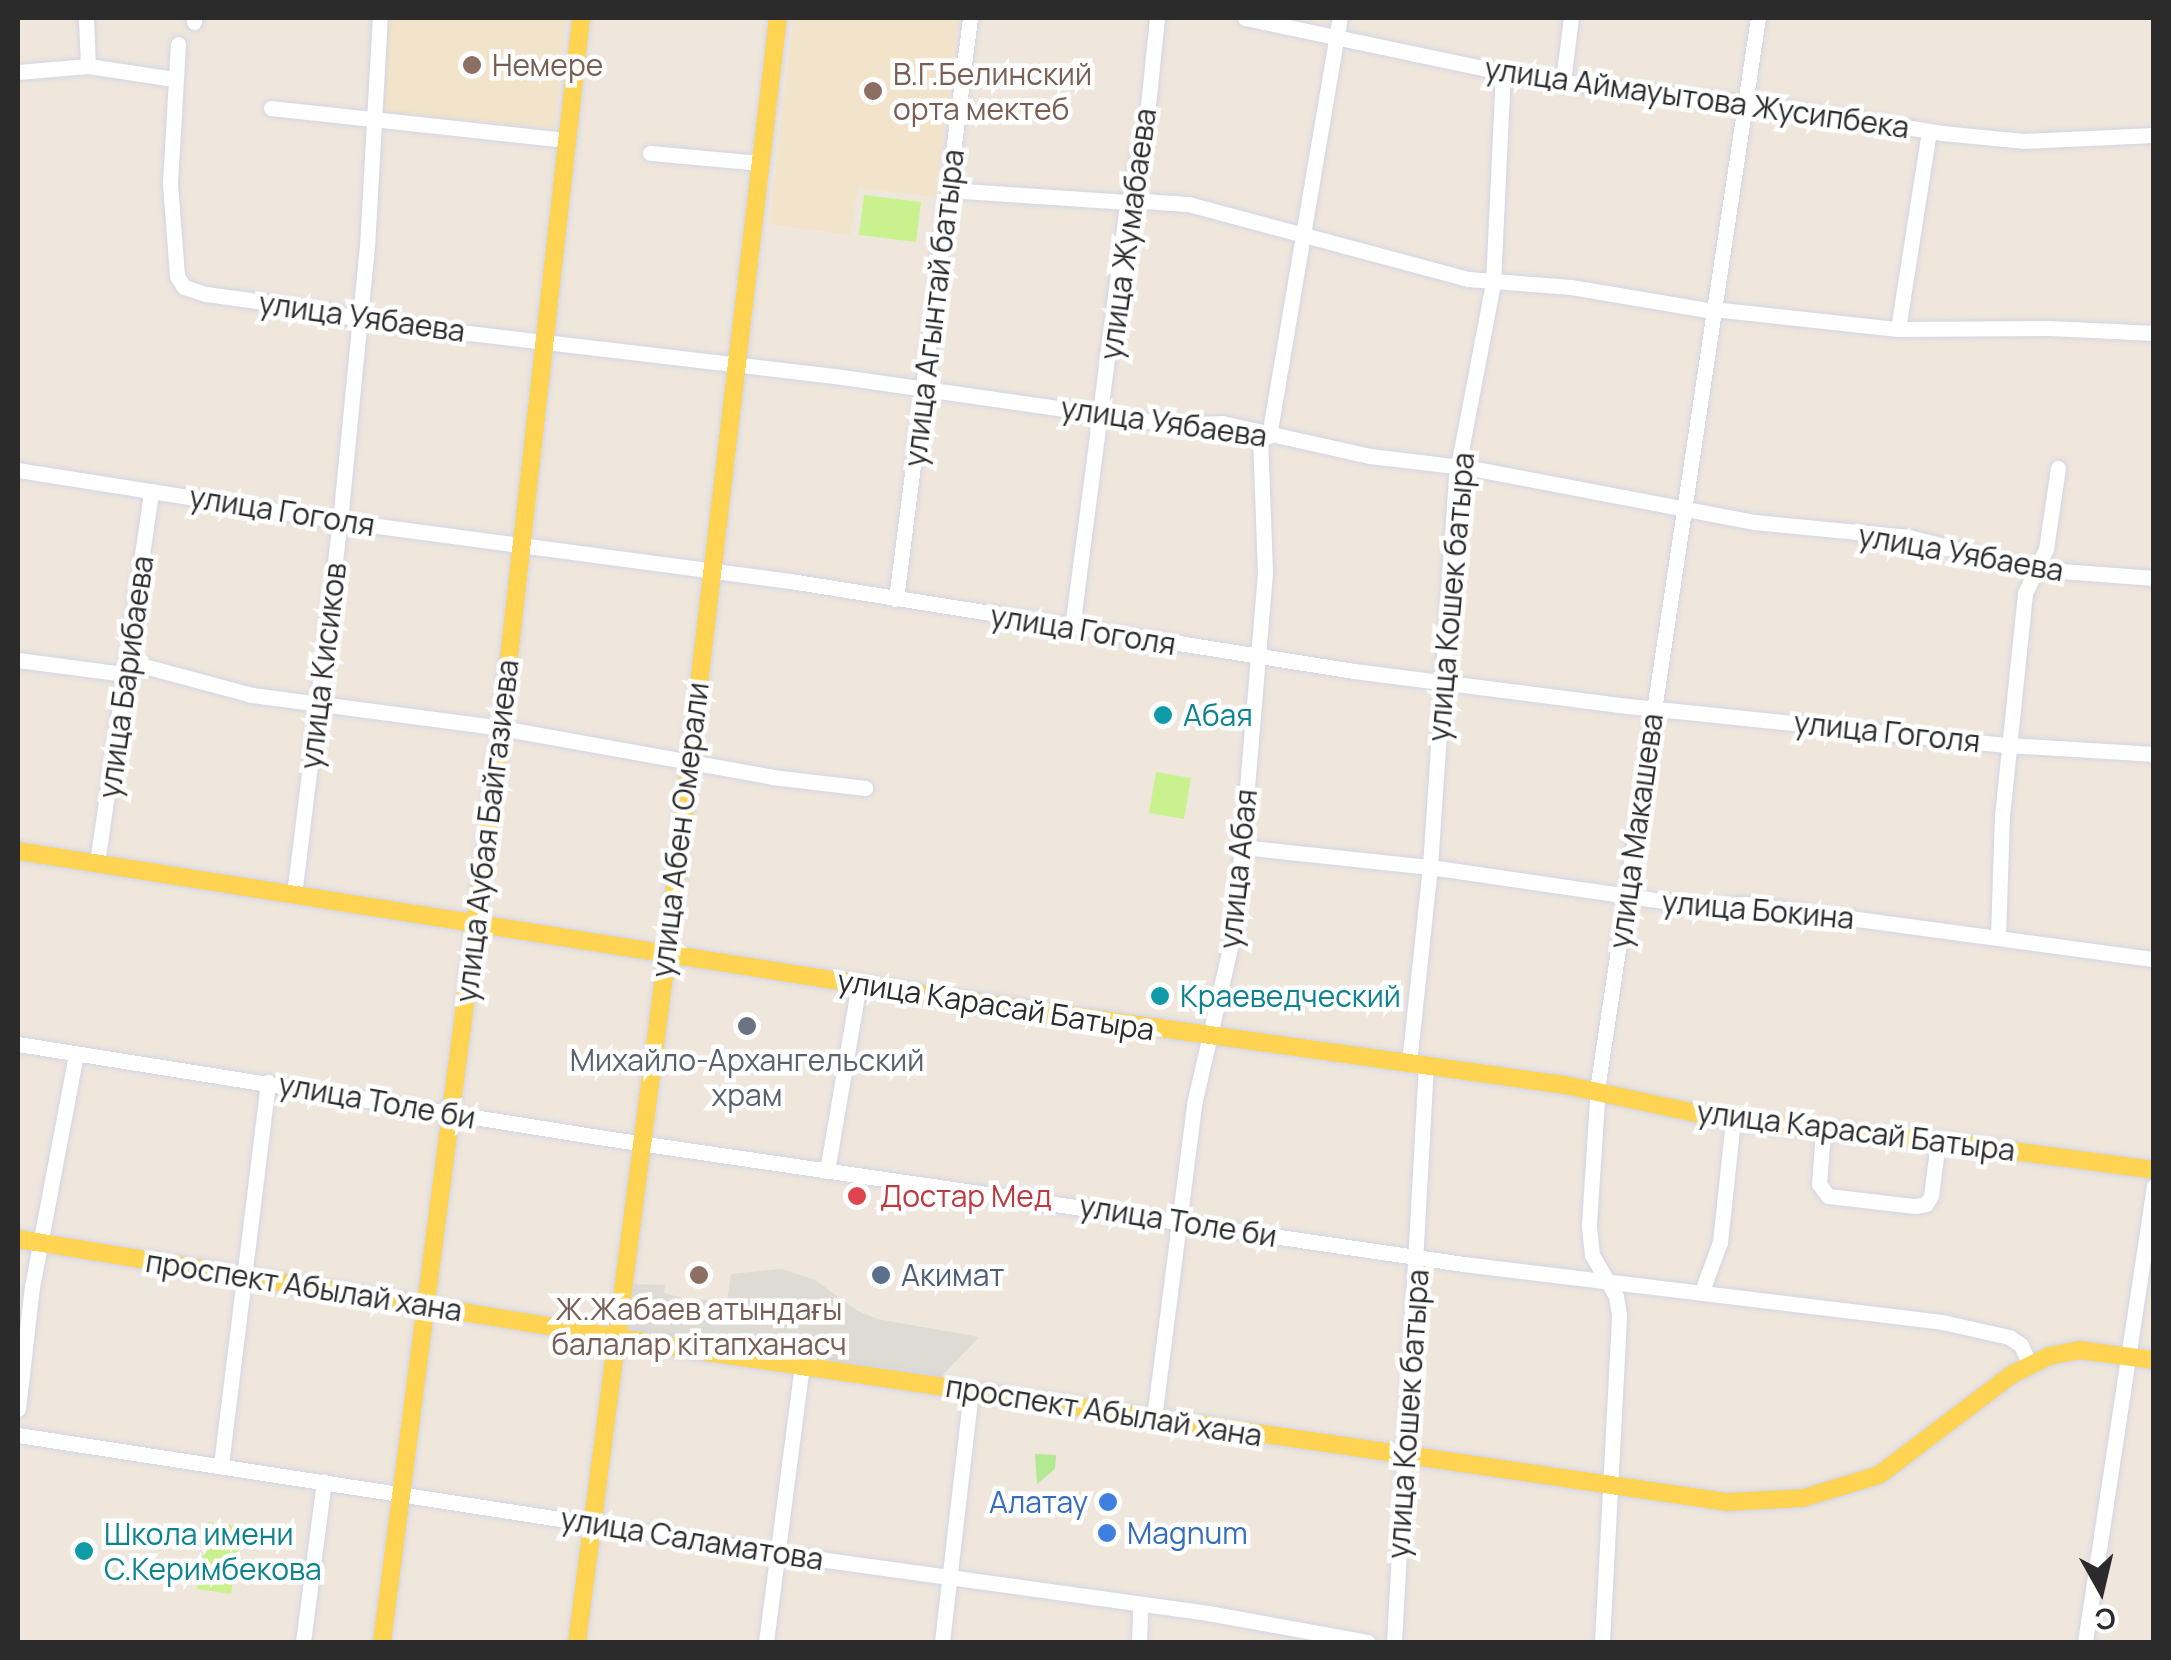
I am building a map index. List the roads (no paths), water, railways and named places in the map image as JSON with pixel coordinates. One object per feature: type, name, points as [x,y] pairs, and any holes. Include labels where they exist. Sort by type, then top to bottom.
[{"type":"main road","name":"улица Аубая Байгазиева","points":[[382,1642],[501,728],[581,18]]},
{"type":"main road","name":"улица Абен Омерали","points":[[577,1642],[643,1144],[778,18]]},
{"type":"main road","name":"улица Карасай Батыра","points":[[18,851],[859,984],[1599,1091],[1733,1120],[1938,1141],[2154,1170]]},
{"type":"main road","name":"проспект Абылай хана","points":[[18,1239],[615,1338],[1727,1502],[1803,1498],[1846,1488],[1894,1465],[2030,1364],[2079,1350],[2154,1360]]},
{"type":"street","points":[[86,18],[88,66]]},
{"type":"street","name":"улица Кисиков","points":[[294,896],[340,521],[380,18]]},
{"type":"street","name":"улица Агынтай батыра","points":[[896,599],[970,18]]},
{"type":"street","name":"улица Жумабаева","points":[[1072,628],[1104,414],[1128,201],[1146,114],[1157,18]]},
{"type":"street","name":"улица Аймауытова Жусипбека","points":[[1246,18],[1503,73],[1745,102],[1929,131],[2023,141],[2154,135]]},
{"type":"street","name":"улица Абая","points":[[1154,1418],[1201,1065],[1212,1037],[1231,944],[1242,846],[1265,544],[1264,435],[1304,235],[1340,18]]},
{"type":"street","points":[[1563,80],[1571,18]]},
{"type":"street","name":"улица Макашева","points":[[1602,1642],[1619,1315],[1616,1296],[1592,1255],[1589,1224],[1599,1091],[1758,18]]},
{"type":"street","points":[[18,72],[88,66],[174,79],[178,44]]},
{"type":"street","name":"улица Кошек батыра","points":[[1394,1642],[1418,1257],[1417,1064],[1441,681],[1460,467],[1493,283],[1503,73]]},
{"type":"street","name":"улица Уябаева","points":[[174,79],[170,184],[176,276],[184,287],[206,294],[330,311],[358,320],[923,389],[1174,425],[1222,423],[1405,462],[1460,467],[1754,522],[1910,537],[2034,569],[2154,578]]},
{"type":"street","points":[[271,108],[565,140]]},
{"type":"street","points":[[1898,329],[1929,131]]},
{"type":"street","points":[[650,153],[760,163]]},
{"type":"street","points":[[948,190],[1188,204],[1493,283],[1571,287],[1713,310],[1898,329],[2049,328],[2154,333]]},
{"type":"street","points":[[1998,936],[2008,745],[2025,593],[2046,549],[2058,468]]},
{"type":"street","name":"улица Гоголя","points":[[18,470],[340,521],[896,599],[1258,658],[1654,707],[2008,745],[2154,754]]},
{"type":"street","name":"улица Барибаева","points":[[97,863],[151,491]]},
{"type":"street","points":[[18,660],[126,673],[144,666],[205,685],[501,728],[688,763],[865,788]]},
{"type":"street","name":"улица Бокина","points":[[1242,846],[1430,867],[1696,906],[1746,904],[2154,958]]},
{"type":"street","points":[[828,1170],[859,984]]},
{"type":"street","name":"улица Толе би","points":[[18,1044],[643,1144],[1418,1257],[1942,1322],[2009,1336],[2022,1345],[2030,1364]]},
{"type":"street","points":[[18,1409],[41,1242],[76,1054]]},
{"type":"street","points":[[220,1465],[268,1082]]},
{"type":"street","points":[[1702,1292],[1720,1242],[1733,1120]]},
{"type":"street","points":[[1824,1131],[1819,1184],[1828,1196],[1915,1206],[1926,1204],[1931,1196],[1938,1141]]},
{"type":"street","points":[[2085,1642],[2154,1186]]},
{"type":"street","points":[[766,1642],[802,1366]]},
{"type":"street","points":[[942,1642],[971,1390]]},
{"type":"street","name":"улица Саламатова","points":[[18,1435],[777,1553],[1140,1604],[1367,1642]]},
{"type":"street","points":[[303,1642],[324,1481]]},
{"type":"street","points":[[1139,1642],[1140,1604]]},
{"type":"place","name":"Немере","points":[[472,65]]},
{"type":"place","name":"В.Г.Белинский орта мектеб","points":[[873,91]]},
{"type":"place","name":"Абая","points":[[1163,715]]},
{"type":"place","name":"Краеведческий","points":[[1160,996]]},
{"type":"place","name":"Михайло-Архангельский храм","points":[[747,1026]]},
{"type":"place","name":"Достар Мед","points":[[857,1196]]},
{"type":"place","name":"Ж.Жабаев атындағы балалар кітапханасч","points":[[699,1275]]},
{"type":"place","name":"Акимат","points":[[881,1275]]},
{"type":"place","name":"Алатау","points":[[1108,1502]]},
{"type":"place","name":"Magnum","points":[[1107,1533]]},
{"type":"place","name":"Школа имени С.Керимбекова","points":[[84,1551]]}]
